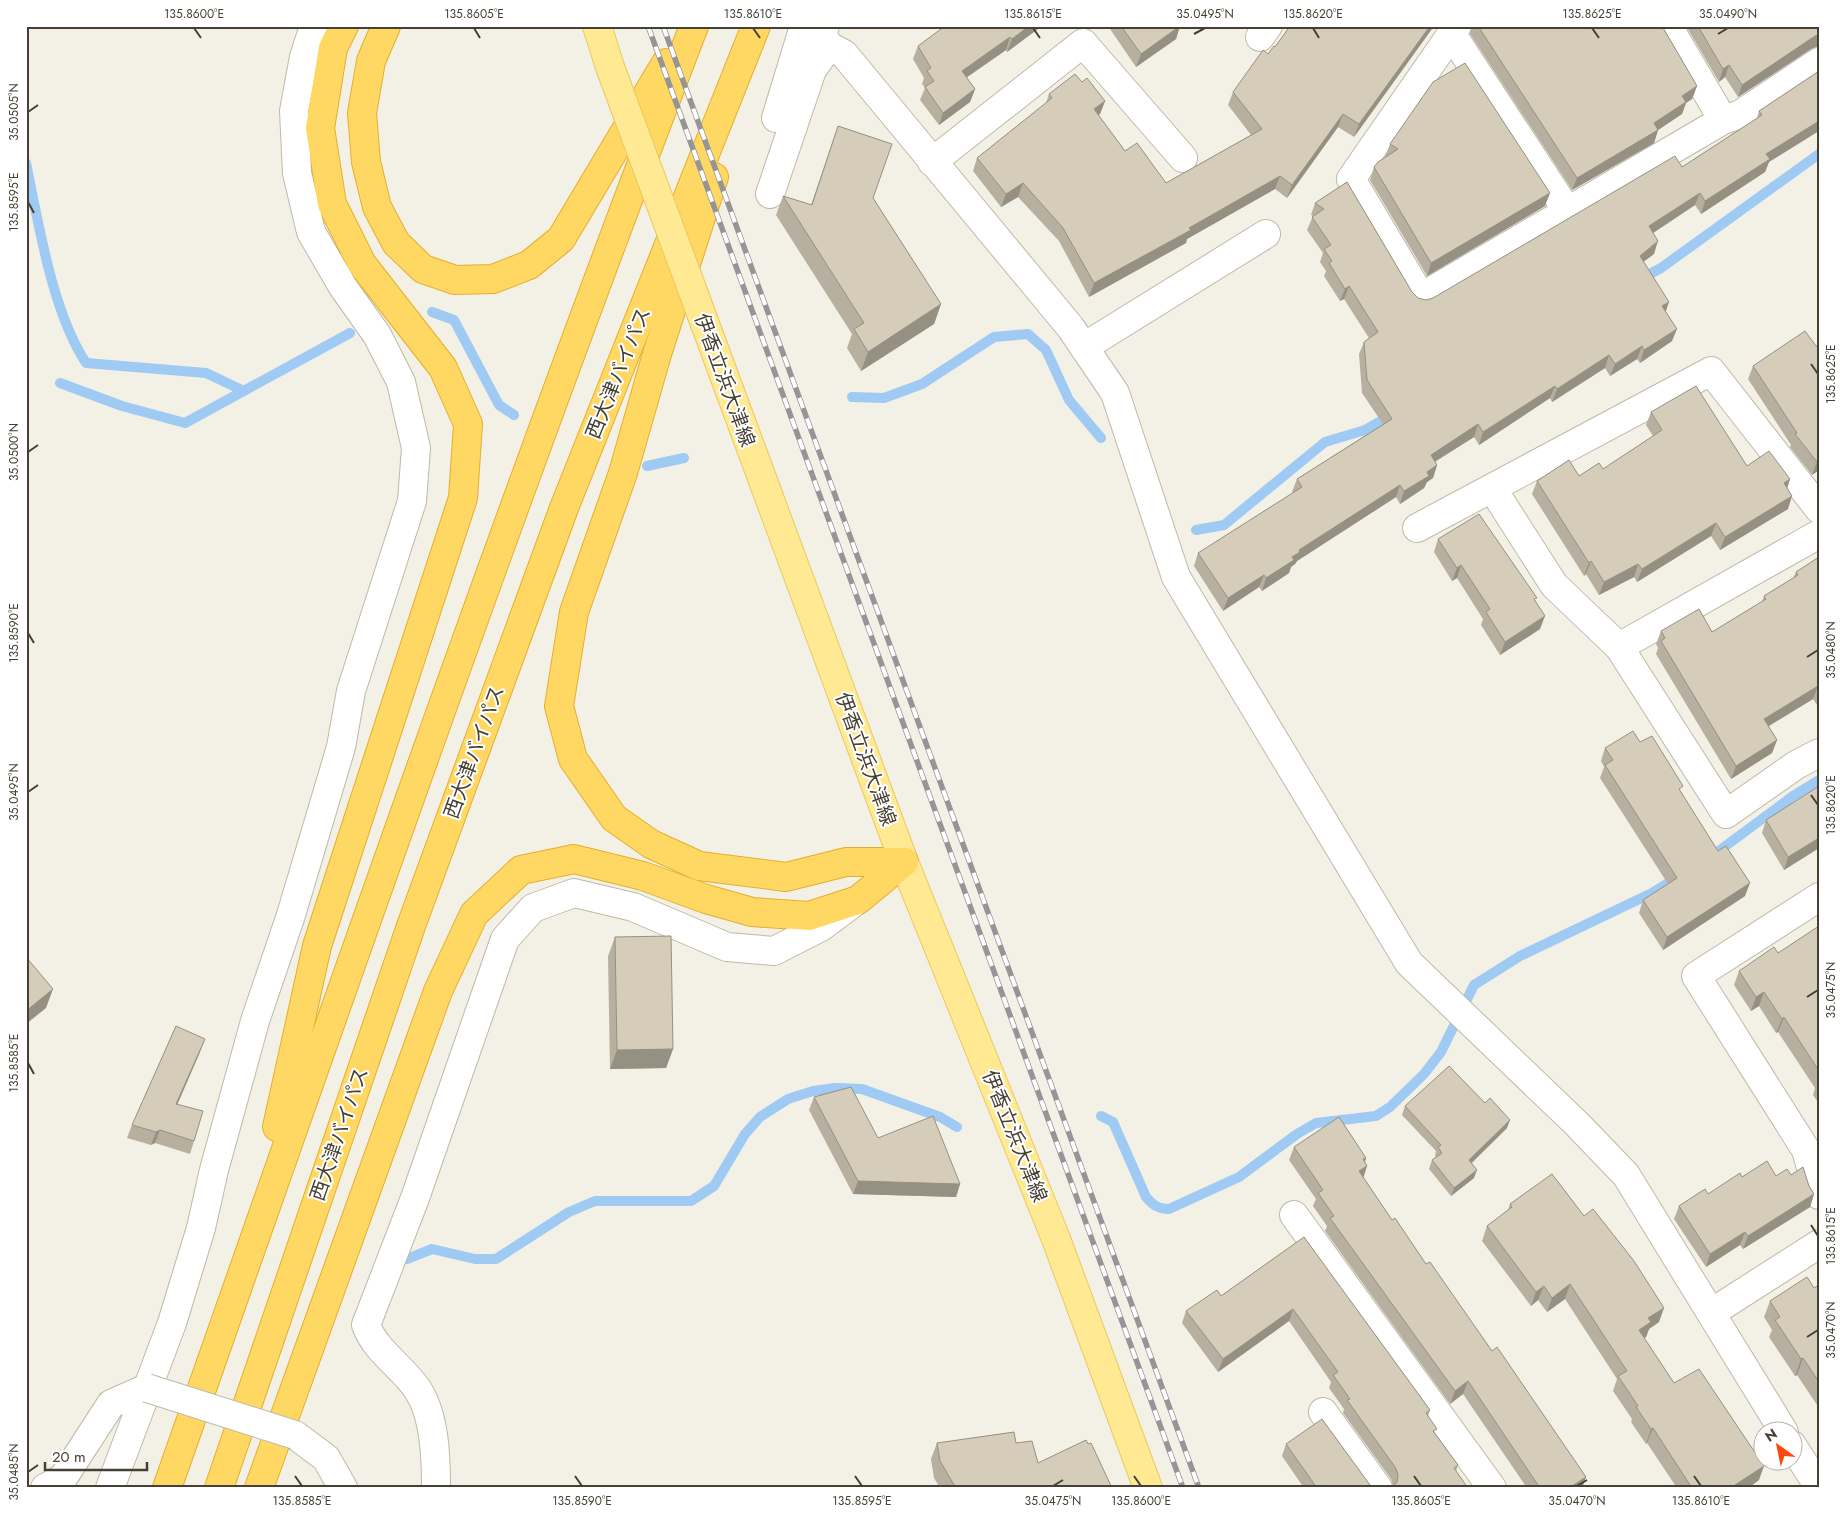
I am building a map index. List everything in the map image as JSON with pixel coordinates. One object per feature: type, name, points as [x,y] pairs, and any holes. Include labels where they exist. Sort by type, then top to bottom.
[{"type":"highway","points":[[252,1238],[317,946],[463,498],[468,424],[443,368],[362,264],[332,204],[320,128],[333,48],[344,26]]},
{"type":"highway","points":[[386,26],[371,61],[362,113],[366,162],[377,208],[396,243],[423,268],[455,280],[493,279],[502,276],[529,265],[561,239],[688,26]]},
{"type":"highway","points":[[167,1488],[252,1238],[592,292],[694,26]]},
{"type":"highway","name":"西大津バイパス","points":[[219,1488],[410,926],[557,527],[756,26]]},
{"type":"highway","points":[[763,26],[657,354],[623,472],[574,612],[559,706],[573,759],[614,818],[651,844],[700,866],[786,877],[846,862],[904,862]]},
{"type":"highway","points":[[259,1488],[438,991],[474,914],[521,870],[574,859],[643,876],[706,899],[752,912],[810,916],[858,900],[904,862]]},
{"type":"main road","name":"伊香立浜大津線","points":[[598,26],[610,67],[704,324],[904,862],[1056,1239],[1148,1488]]},
{"type":"street","points":[[110,1488],[172,1324],[201,1228],[214,1170],[255,1021],[291,915],[342,747],[351,690],[412,501],[416,448],[401,382],[377,335],[342,288],[311,232],[297,173],[294,111],[304,57],[314,26]]},
{"type":"street","points":[[804,26],[759,173],[770,194],[812,70],[827,36],[844,54],[1071,328],[1115,393],[1176,577],[1409,963],[1578,1125],[1626,1175],[1778,1422]]},
{"type":"street","points":[[1668,26],[1723,120]]},
{"type":"street","points":[[1568,212],[1454,30],[1351,178],[1421,297],[1568,212],[1723,120],[1741,114],[1819,62]]},
{"type":"street","points":[[932,162],[1083,43],[1183,158]]},
{"type":"street","points":[[1084,347],[1266,234]]},
{"type":"street","points":[[1417,528],[1711,372],[1819,509]]},
{"type":"street","points":[[1492,488],[1554,585],[1619,647],[1726,814],[1796,765],[1819,753]]},
{"type":"street","points":[[1619,647],[1819,534]]},
{"type":"street","points":[[436,1488],[433,1439],[427,1414],[418,1391],[372,1341],[366,1324],[414,1198],[505,938],[533,908],[574,893],[633,907],[727,947],[774,951],[821,927],[858,900]]},
{"type":"street","points":[[1819,897],[1696,976],[1806,1150],[1819,1195]]},
{"type":"street","points":[[1294,1215],[1492,1488]]},
{"type":"street","points":[[1711,1313],[1819,1244]]},
{"type":"street","points":[[45,1488],[63,1478],[111,1404],[147,1388],[295,1435],[326,1458],[343,1488]]},
{"type":"street","points":[[1323,1412],[1378,1488]]},
{"type":"street","points":[[1802,1461],[1819,1487]]},
{"type":"building","points":[[945,26],[1029,26],[962,71],[975,89],[943,113],[925,87],[934,81],[927,71],[931,68],[918,46]]},
{"type":"building","points":[[1121,26],[1180,26],[1141,54]]},
{"type":"building","points":[[1290,26],[1430,26],[1359,124],[1343,114],[1292,185],[1280,176],[1189,228],[1191,230],[1094,283],[1063,228],[1023,183],[1006,194],[977,158],[1052,98],[1049,94],[1075,74],[1082,82],[1087,78],[1105,101],[1094,109],[1125,151],[1137,143],[1166,183],[1262,129],[1233,92],[1263,50],[1268,54]]},
{"type":"building","points":[[1478,26],[1662,26],[1697,86],[1682,96],[1686,102],[1654,123],[1658,130],[1577,178]]},
{"type":"building","points":[[1698,26],[1819,26],[1819,35],[1742,85],[1729,65],[1723,69]]},
{"type":"building","points":[[1465,63],[1550,193],[1431,263],[1374,167],[1378,162],[1398,149],[1390,144],[1433,82]]},
{"type":"building","points":[[1819,71],[1819,121],[1766,154],[1770,159],[1705,201],[1700,193],[1649,226],[1658,241],[1640,256],[1669,302],[1662,306],[1677,329],[1644,350],[1642,346],[1615,364],[1609,355],[1557,389],[1555,386],[1483,432],[1478,424],[1431,455],[1437,465],[1427,472],[1429,476],[1404,491],[1400,485],[1299,550],[1300,552],[1292,557],[1294,560],[1266,578],[1264,575],[1228,598],[1198,553],[1302,487],[1297,479],[1392,419],[1367,380],[1364,342],[1378,332],[1349,286],[1345,289],[1329,263],[1332,261],[1324,249],[1331,245],[1312,217],[1324,209],[1315,203],[1347,182],[1412,292],[1418,298],[1426,300],[1433,298],[1675,156],[1682,167],[1762,115],[1759,111]]},
{"type":"building","points":[[838,126],[892,144],[873,198],[941,304],[868,352],[854,329],[864,323],[783,196],[812,205]]},
{"type":"building","points":[[1805,331],[1816,346],[1819,345],[1819,460],[1817,462],[1795,434],[1797,433],[1753,366]]},
{"type":"building","points":[[1696,386],[1747,466],[1769,451],[1790,479],[1784,483],[1792,496],[1725,537],[1716,523],[1642,569],[1638,564],[1604,582],[1591,561],[1589,563],[1537,481],[1569,460],[1579,476],[1599,463],[1603,469],[1662,430],[1651,412]]},
{"type":"building","points":[[1479,514],[1537,598],[1534,599],[1545,616],[1505,642],[1486,612],[1490,609],[1461,565],[1457,568],[1438,539]]},
{"type":"building","points":[[1819,557],[1819,686],[1764,719],[1777,740],[1736,766],[1661,641],[1665,638],[1661,631],[1699,609],[1712,632],[1766,599],[1764,596],[1798,575],[1796,572]]},
{"type":"building","points":[[1633,731],[1640,742],[1652,736],[1683,786],[1679,789],[1718,851],[1726,846],[1750,883],[1667,937],[1643,900],[1677,878],[1605,765],[1613,760],[1605,748]]},
{"type":"building","points":[[1819,786],[1819,838],[1788,857],[1766,820]]},
{"type":"building","points":[[1819,926],[1819,1071],[1784,1017],[1782,1019],[1764,992],[1756,997],[1739,971],[1774,947],[1778,953]]},
{"type":"building","points":[[671,936],[673,1049],[617,1050],[615,937]]},
{"type":"building","points":[[26,957],[53,989],[26,1011]]},
{"type":"building","points":[[176,1026],[205,1039],[176,1104],[203,1111],[194,1141],[160,1130],[156,1132],[132,1125]]},
{"type":"building","points":[[1449,1066],[1485,1103],[1490,1098],[1510,1120],[1469,1160],[1477,1170],[1454,1188],[1432,1160],[1442,1153],[1438,1147],[1441,1145],[1405,1106]]},
{"type":"building","points":[[851,1087],[878,1138],[933,1116],[960,1184],[858,1181],[814,1097]]},
{"type":"building","points":[[1339,1117],[1366,1158],[1363,1159],[1367,1166],[1359,1171],[1392,1220],[1395,1218],[1426,1264],[1430,1262],[1492,1351],[1497,1347],[1586,1477],[1569,1488],[1540,1488],[1468,1381],[1455,1391],[1330,1218],[1334,1216],[1318,1193],[1323,1190],[1294,1147]]},
{"type":"building","points":[[1767,1161],[1776,1176],[1787,1169],[1791,1175],[1803,1167],[1809,1186],[1814,1194],[1748,1236],[1745,1232],[1710,1254],[1679,1206],[1705,1189],[1708,1194],[1740,1173],[1742,1177]]},
{"type":"building","points":[[1552,1174],[1584,1216],[1593,1209],[1634,1261],[1664,1308],[1648,1318],[1651,1322],[1639,1330],[1674,1383],[1699,1369],[1752,1448],[1752,1472],[1755,1472],[1735,1485],[1737,1488],[1692,1488],[1653,1428],[1651,1429],[1636,1407],[1638,1406],[1618,1376],[1627,1371],[1570,1284],[1552,1298],[1544,1286],[1536,1292],[1487,1226],[1512,1207],[1510,1204]]},
{"type":"building","points":[[1304,1237],[1430,1410],[1426,1413],[1437,1429],[1433,1431],[1458,1465],[1454,1468],[1468,1488],[1392,1488],[1397,1482],[1398,1474],[1395,1467],[1347,1400],[1350,1399],[1333,1375],[1338,1372],[1293,1309],[1223,1359],[1186,1311],[1217,1290],[1221,1296]]},
{"type":"building","points":[[1807,1277],[1814,1288],[1819,1285],[1819,1382],[1775,1320],[1780,1317],[1770,1301]]},
{"type":"building","points":[[1322,1419],[1373,1488],[1317,1488],[1286,1444]]},
{"type":"building","points":[[1014,1432],[1016,1443],[1032,1441],[1038,1463],[1086,1440],[1088,1444],[1091,1443],[1112,1488],[956,1488],[940,1461],[937,1443]]},
{"type":"waterway","points":[[1639,280],[1661,268],[1819,154]]},
{"type":"waterway","points":[[26,163],[48,267],[64,319],[86,363],[206,373],[244,391]]},
{"type":"waterway","points":[[432,312],[454,320],[499,405],[514,415]]},
{"type":"waterway","points":[[60,383],[122,406],[185,423],[350,333]]},
{"type":"waterway","points":[[852,397],[884,398],[922,384],[994,337],[1028,334],[1046,350],[1069,400],[1101,438]]},
{"type":"waterway","points":[[1196,530],[1224,525],[1325,442],[1365,430],[1391,415]]},
{"type":"waterway","points":[[647,466],[684,458]]},
{"type":"waterway","points":[[1708,859],[1793,796],[1819,780]]},
{"type":"waterway","points":[[1101,1116],[1113,1122],[1146,1197],[1156,1206],[1169,1209],[1239,1177],[1297,1134],[1316,1123],[1376,1116],[1390,1107],[1424,1074],[1441,1052],[1474,985],[1520,956],[1652,893],[1678,877]]},
{"type":"waterway","points":[[407,1259],[432,1249],[475,1259],[496,1259],[569,1212],[595,1201],[691,1201],[714,1186],[745,1134],[760,1117],[788,1099],[813,1091],[835,1088],[862,1089],[940,1117],[957,1127]]},
{"type":"railway","points":[[648,26],[1183,1488]]},
{"type":"railway","points":[[663,26],[1199,1488]]}]
